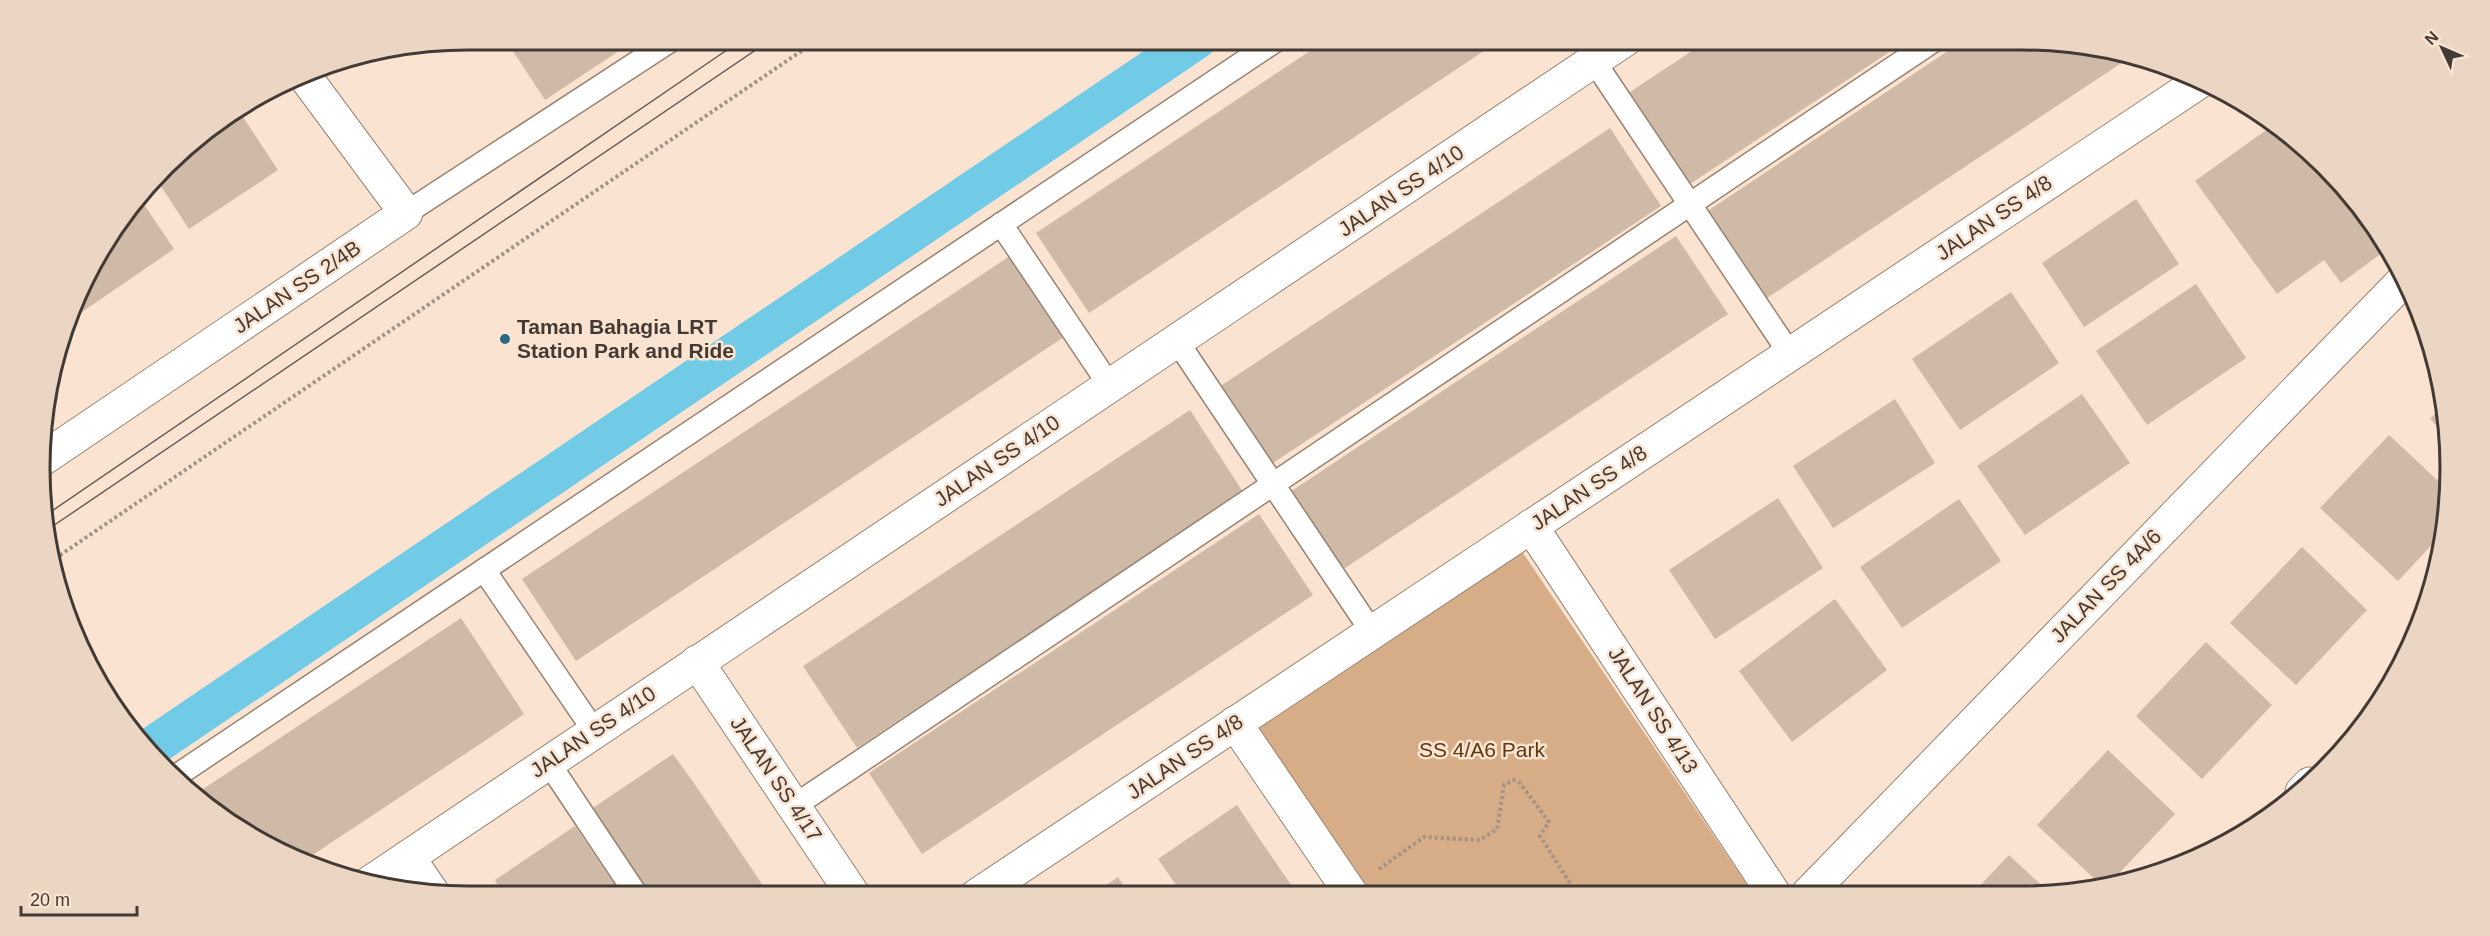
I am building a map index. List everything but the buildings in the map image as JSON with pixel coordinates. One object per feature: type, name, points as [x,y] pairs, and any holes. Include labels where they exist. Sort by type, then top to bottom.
[{"type":"street","name":"JALAN SS 4/10","points":[[379,876],[1610,50]]},
{"type":"street","points":[[308,81],[406,213]]},
{"type":"street","name":"JALAN SS 4/8","points":[[991,886],[2193,86]]},
{"type":"street","name":"JALAN SS 2/4B","points":[[50,454],[406,213]]},
{"type":"street","name":"JALAN SS 4A/6","points":[[1816,886],[2398,286]]},
{"type":"street","name":"JALAN SS 4/13","points":[[1532,526],[1769,886]]},
{"type":"street","name":"JALAN SS 4/17","points":[[698,662],[847,886]]},
{"type":"street","points":[[1235,723],[1345,886]]},
{"type":"street","points":[[408,857],[427,884]]},
{"type":"lane","points":[[406,213],[656,50]]},
{"type":"lane","points":[[181,773],[1262,50]]},
{"type":"lane","points":[[794,806],[1920,50]]},
{"type":"lane","points":[[1594,61],[1790,354]]},
{"type":"lane","points":[[1001,224],[1110,386]]},
{"type":"lane","points":[[1177,341],[1372,632]]},
{"type":"lane","points":[[484,570],[595,732]]},
{"type":"lane","points":[[548,762],[631,886]]},
{"type":"path","points":[[59,556],[803,50]]},
{"type":"path","points":[[1359,886],[1424,837],[1480,840],[1497,829],[1504,785],[1514,780],[1520,783],[1550,822],[1540,836],[1572,886]]},
{"type":"green space","name":"SS 4/A6 Park","points":[[1519,547],[1748,886],[1360,886],[1253,732]]},
{"type":"waterway","points":[[154,745],[1181,50]]},
{"type":"tram line","points":[[52,511],[727,50]]},
{"type":"tram line","points":[[53,526],[756,50]]},
{"type":"place","name":"Taman Bahagia LRT Station Park and Ride","points":[[505,339]]}]
